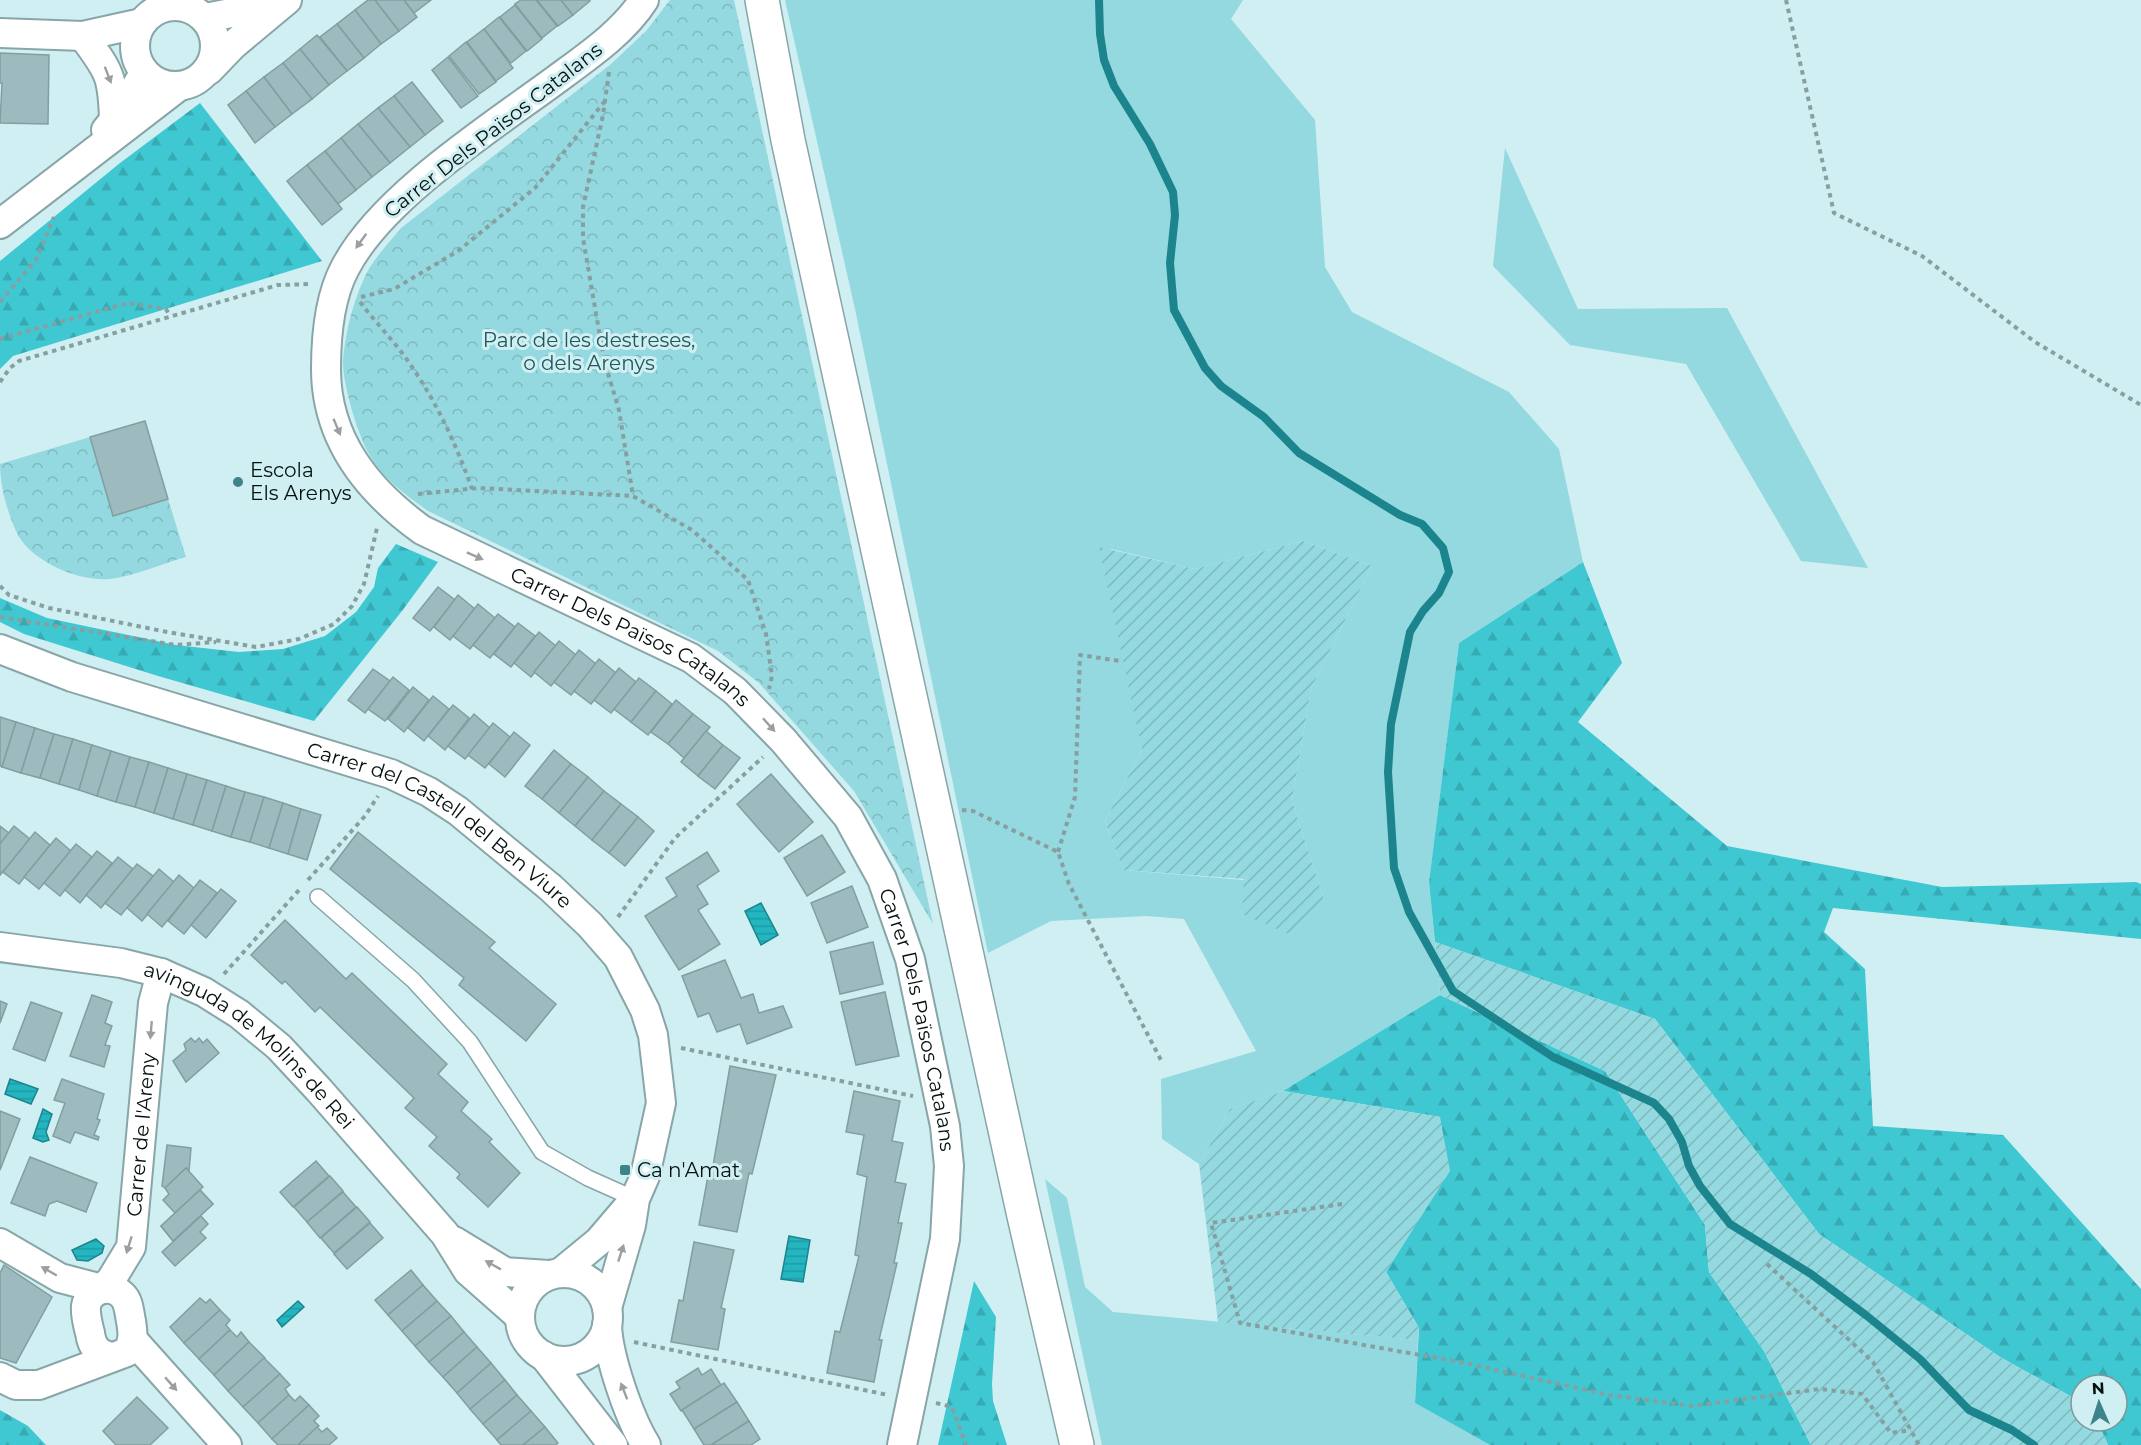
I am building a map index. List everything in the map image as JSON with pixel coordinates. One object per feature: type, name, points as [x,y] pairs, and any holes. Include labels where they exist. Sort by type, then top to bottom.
[{"type":"street","name":"Carrer Dels Països Catalans","points":[[644,0],[635,14],[589,55],[462,150],[393,206],[359,244],[344,269],[330,317],[326,346],[326,382],[331,412],[350,455],[369,486],[395,510],[422,530],[691,658],[735,691],[760,715],[848,817],[897,915],[910,959],[945,1126],[949,1166],[945,1239],[902,1445]]},
{"type":"street","points":[[762,0],[788,140],[1077,1445]]},
{"type":"street","points":[[0,33],[83,36],[173,10],[285,2]]},
{"type":"street","points":[[0,224],[178,87],[195,82],[233,45],[285,2]]},
{"type":"street","points":[[77,163],[114,121],[141,68],[134,51],[135,38],[173,10]]},
{"type":"street","points":[[173,10],[214,34],[215,52],[209,70]]},
{"type":"street","points":[[83,36],[126,54],[159,84],[178,87]]},
{"type":"street","points":[[83,36],[109,72],[113,92],[114,121]]},
{"type":"street","name":"Carrer del Castell del Ben Viure","points":[[0,649],[72,677],[391,774],[429,792],[458,811],[551,888],[590,925],[618,957],[634,985],[653,1035],[661,1103],[645,1176],[635,1199],[631,1225],[607,1317]]},
{"type":"street","name":"avinguda de Molins de Rei","points":[[0,947],[121,963],[161,973],[204,992],[239,1014],[279,1047],[445,1234],[468,1271],[520,1317]]},
{"type":"street","name":"Carrer de l'Areny","points":[[90,1335],[86,1315],[87,1301],[111,1280],[131,1247],[153,1003],[161,973]]},
{"type":"street","name":"Carrer del Castell del Ben Viure","points":[[555,1274],[599,1241],[635,1199]]},
{"type":"street","name":"avinguda de Molins de Rei","points":[[445,1234],[505,1272],[555,1274]]},
{"type":"street","points":[[0,1243],[60,1278],[118,1291],[127,1301],[123,1349]]},
{"type":"street","points":[[614,1445],[523,1333],[520,1317],[522,1304],[528,1292],[555,1274],[576,1274],[591,1281],[601,1293],[607,1317],[608,1345],[646,1445]]},
{"type":"street","points":[[544,1356],[557,1360],[583,1356],[603,1338],[607,1317]]},
{"type":"street","points":[[59,1375],[90,1335],[99,1353],[123,1349]]},
{"type":"street","points":[[0,1377],[16,1385],[39,1385],[123,1349]]},
{"type":"street","points":[[123,1349],[227,1445]]},
{"type":"lane","points":[[318,897],[413,980],[470,1042],[542,1152],[588,1178],[635,1199]]},
{"type":"path","points":[[1786,0],[1834,213],[1922,256],[2035,342],[2141,405]]},
{"type":"path","points":[[610,70],[583,207],[583,238],[604,360],[620,410],[633,496]]},
{"type":"path","points":[[472,489],[453,437],[434,402],[409,362],[357,298],[394,289],[458,251],[535,188],[605,101]]},
{"type":"path","points":[[0,302],[36,260],[57,211]]},
{"type":"path","points":[[0,382],[10,368],[19,361],[278,285],[321,283]]},
{"type":"path","points":[[0,339],[128,303],[166,309],[170,316]]},
{"type":"path","points":[[407,496],[472,489],[633,496],[692,530],[748,580],[766,634],[772,676],[767,697]]},
{"type":"path","points":[[0,586],[9,595],[49,608],[256,647],[299,639],[334,624],[352,606],[364,584],[379,519]]},
{"type":"path","points":[[0,616],[176,645],[222,641]]},
{"type":"path","points":[[1120,661],[1080,655],[1075,797],[1058,852],[1069,884],[1162,1062]]},
{"type":"path","points":[[620,913],[675,838],[768,752]]},
{"type":"path","points":[[228,968],[365,816],[381,791]]},
{"type":"path","points":[[934,807],[973,811],[1058,852]]},
{"type":"path","points":[[681,1048],[913,1096]]},
{"type":"path","points":[[1342,1204],[1211,1223],[1240,1323],[1465,1363],[1609,1395],[1692,1406],[1820,1389],[1862,1394],[1891,1433],[1911,1430]]},
{"type":"path","points":[[1767,1264],[1872,1362],[1919,1445]]},
{"type":"path","points":[[634,1342],[892,1396]]},
{"type":"path","points":[[934,1402],[952,1407],[966,1445]]},
{"type":"green space","name":"Parc de les destreses, o dels Arenys","points":[[670,0],[734,0],[933,924],[854,791],[759,683],[718,651],[428,511],[395,486],[374,463],[360,435],[352,409],[343,371],[345,341],[359,290],[366,274],[380,253],[401,228],[611,64],[646,31]]},
{"type":"green space","points":[[785,0],[1243,0],[1231,19],[1315,120],[1325,267],[1352,312],[1509,392],[1559,449],[1583,562],[1459,643],[1429,882],[1440,995],[1283,1091],[1230,1109],[1199,1164],[1162,1139],[1161,1079],[1256,1051],[1184,919],[1146,916],[1051,921],[988,953],[855,309]],"holes":[[[1303,541],[1372,566],[1311,689],[1292,801],[1325,903],[1244,880],[1123,870],[1105,821],[1142,750],[1111,549],[1195,569]]]},
{"type":"green space","points":[[200,103],[322,261],[13,356],[0,369],[0,261],[120,163]]},
{"type":"green space","points":[[1505,148],[1578,309],[1727,308],[1868,568],[1801,561],[1686,364],[1570,345],[1493,266]]},
{"type":"green space","points":[[90,437],[113,515],[168,499],[186,557],[129,575],[98,579],[70,573],[56,567],[32,552],[22,542],[7,507],[0,464]]},
{"type":"green space","points":[[1303,541],[1372,566],[1311,689],[1292,801],[1325,903],[1291,935],[1242,914],[1244,879],[1123,870],[1105,821],[1142,750],[1099,547],[1195,569]]},
{"type":"green space","points":[[396,544],[438,562],[314,721],[24,634],[0,622],[0,598],[47,618],[176,645],[239,652],[283,649],[325,636],[356,612],[374,587],[378,568]]},
{"type":"green space","points":[[1583,562],[1622,663],[1578,722],[1727,846],[1942,887],[2136,882],[2141,884],[2141,939],[1833,908],[1824,932],[1865,969],[1873,1126],[2003,1135],[2141,1289],[2141,1445],[2108,1445],[2102,1433],[2129,1433],[2129,1373],[2069,1373],[2069,1395],[2000,1357],[1819,1234],[1655,1019],[1435,942],[1429,882],[1459,643]]},
{"type":"green space","points":[[1435,942],[1655,1019],[1819,1234],[2000,1357],[2069,1395],[2069,1433],[2102,1433],[2108,1445],[1811,1445],[1764,1351],[1709,1272],[1705,1225],[1605,1071],[1440,995]]},
{"type":"green space","points":[[1440,995],[1605,1071],[1705,1225],[1709,1272],[1764,1351],[1811,1445],[1490,1445],[1415,1403],[1419,1328],[1386,1272],[1433,1195],[1440,1117],[1283,1091]]},
{"type":"green space","points":[[1283,1091],[1440,1117],[1450,1171],[1386,1272],[1419,1328],[1418,1340],[1218,1322],[1199,1164],[1230,1109]]},
{"type":"green space","points":[[1045,1179],[1067,1198],[1085,1287],[1113,1312],[1418,1340],[1415,1403],[1490,1445],[1102,1445]]},
{"type":"green space","points":[[974,1281],[996,1317],[993,1401],[1007,1445],[938,1445]]},
{"type":"green space","points":[[0,1410],[28,1426],[46,1445],[0,1445]]},
{"type":"shaded area","points":[[761,903],[778,935],[761,945],[745,911]]},
{"type":"shaded area","points":[[10,1079],[38,1089],[31,1104],[5,1094]]},
{"type":"shaded area","points":[[43,1109],[52,1114],[46,1132],[49,1140],[43,1142],[33,1138]]},
{"type":"shaded area","points":[[789,1236],[810,1240],[803,1282],[781,1279]]},
{"type":"shaded area","points":[[96,1239],[104,1246],[102,1253],[88,1261],[77,1260],[72,1250]]},
{"type":"shaded area","points":[[298,1301],[304,1307],[282,1327],[277,1320]]},
{"type":"building","points":[[368,0],[375,0],[399,31],[381,44],[355,10]]},
{"type":"building","points":[[375,0],[404,0],[417,17],[399,31]]},
{"type":"building","points":[[404,0],[431,0],[414,13]]},
{"type":"building","points":[[521,0],[536,0],[557,26],[542,38],[515,4]]},
{"type":"building","points":[[537,0],[561,0],[573,15],[558,26]]},
{"type":"building","points":[[561,0],[589,0],[590,1],[573,15]]},
{"type":"building","points":[[515,5],[542,39],[527,51],[500,17]]},
{"type":"building","points":[[355,10],[381,44],[364,58],[337,24]]},
{"type":"building","points":[[499,17],[526,51],[511,63],[484,29]]},
{"type":"building","points":[[337,24],[364,58],[347,71],[320,37]]},
{"type":"building","points":[[484,29],[513,68],[496,81],[467,42]]},
{"type":"building","points":[[317,35],[347,71],[329,85],[300,49]]},
{"type":"building","points":[[466,42],[496,82],[479,94],[449,56]]},
{"type":"building","points":[[300,49],[329,85],[312,99],[283,63]]},
{"type":"building","points":[[0,53],[49,55],[48,124],[0,123],[2,83],[0,83]]},
{"type":"building","points":[[448,57],[478,96],[461,108],[432,70]]},
{"type":"building","points":[[283,63],[312,99],[292,114],[264,77]]},
{"type":"building","points":[[264,77],[292,114],[275,127],[246,91]]},
{"type":"building","points":[[412,82],[443,121],[425,135],[394,96]]},
{"type":"building","points":[[246,91],[275,127],[255,143],[228,105]]},
{"type":"building","points":[[394,96],[425,135],[410,147],[378,108]]},
{"type":"building","points":[[378,108],[410,147],[390,163],[358,124]]},
{"type":"building","points":[[358,124],[390,163],[372,177],[341,138]]},
{"type":"building","points":[[341,138],[372,177],[356,190],[325,151]]},
{"type":"building","points":[[325,151],[356,190],[338,204],[307,165]]},
{"type":"building","points":[[307,165],[342,209],[322,225],[287,181]]},
{"type":"building","points":[[145,421],[168,499],[113,516],[90,437]]},
{"type":"building","points":[[438,587],[455,600],[430,631],[413,618]]},
{"type":"building","points":[[458,595],[475,609],[450,640],[434,627]]},
{"type":"building","points":[[478,604],[495,618],[470,649],[453,636]]},
{"type":"building","points":[[498,614],[515,627],[490,658],[473,645]]},
{"type":"building","points":[[518,623],[535,636],[511,667],[494,654]]},
{"type":"building","points":[[539,632],[556,646],[531,677],[514,663]]},
{"type":"building","points":[[559,641],[576,655],[551,686],[534,672]]},
{"type":"building","points":[[579,650],[596,664],[571,695],[554,682]]},
{"type":"building","points":[[599,659],[616,673],[591,704],[574,691]]},
{"type":"building","points":[[619,668],[636,682],[611,713],[594,700]]},
{"type":"building","points":[[373,669],[390,681],[365,713],[348,700]]},
{"type":"building","points":[[393,677],[409,690],[385,721],[368,709]]},
{"type":"building","points":[[639,678],[656,691],[631,722],[614,709]]},
{"type":"building","points":[[413,687],[429,700],[404,732],[388,719]]},
{"type":"building","points":[[656,691],[672,704],[648,735],[631,722]]},
{"type":"building","points":[[433,696],[449,709],[424,741],[408,728]]},
{"type":"building","points":[[676,700],[693,714],[668,744],[651,732]]},
{"type":"building","points":[[453,705],[469,718],[445,750],[428,736]]},
{"type":"building","points":[[474,714],[490,728],[465,759],[448,746]]},
{"type":"building","points":[[693,714],[710,727],[684,758],[668,744]]},
{"type":"building","points":[[0,717],[16,722],[2,767],[0,766]]},
{"type":"building","points":[[16,722],[35,728],[21,773],[2,767]]},
{"type":"building","points":[[493,723],[510,737],[485,768],[468,755]]},
{"type":"building","points":[[35,728],[54,734],[40,778],[21,773]]},
{"type":"building","points":[[706,731],[723,745],[698,776],[681,762]]},
{"type":"building","points":[[514,732],[530,745],[505,777],[489,764]]},
{"type":"building","points":[[54,734],[73,739],[59,784],[40,778]]},
{"type":"building","points":[[73,739],[92,745],[79,790],[59,784]]},
{"type":"building","points":[[92,745],[111,751],[97,796],[79,790]]},
{"type":"building","points":[[723,745],[740,758],[715,789],[698,776]]},
{"type":"building","points":[[554,750],[571,764],[542,799],[525,786]]},
{"type":"building","points":[[111,751],[130,757],[116,802],[97,796]]},
{"type":"building","points":[[130,757],[149,762],[135,807],[116,802]]},
{"type":"building","points":[[149,762],[168,768],[154,813],[135,807]]},
{"type":"building","points":[[571,764],[588,777],[559,813],[542,799]]},
{"type":"building","points":[[168,768],[187,774],[173,819],[154,813]]},
{"type":"building","points":[[187,774],[207,780],[193,825],[173,819]]},
{"type":"building","points":[[771,774],[813,822],[779,852],[737,804]]},
{"type":"building","points":[[588,777],[604,791],[575,826],[559,813]]},
{"type":"building","points":[[207,780],[226,786],[212,831],[193,825]]},
{"type":"building","points":[[226,786],[245,792],[231,837],[212,831]]},
{"type":"building","points":[[604,791],[621,804],[592,840],[575,826]]},
{"type":"building","points":[[245,792],[264,797],[250,842],[231,837]]},
{"type":"building","points":[[264,797],[283,803],[269,848],[250,842]]},
{"type":"building","points":[[283,803],[301,809],[288,854],[269,848]]},
{"type":"building","points":[[621,804],[638,817],[609,853],[592,840]]},
{"type":"building","points":[[301,809],[321,815],[307,860],[288,854]]},
{"type":"building","points":[[638,817],[654,831],[625,866],[609,853]]},
{"type":"building","points":[[0,826],[9,833],[0,844]]},
{"type":"building","points":[[14,826],[30,839],[0,875],[0,844]]},
{"type":"building","points":[[35,832],[50,845],[19,884],[3,872]]},
{"type":"building","points":[[358,832],[495,942],[489,948],[556,1004],[526,1041],[459,985],[464,978],[330,869]]},
{"type":"building","points":[[822,835],[845,872],[807,896],[784,858]]},
{"type":"building","points":[[56,838],[71,851],[39,889],[24,877]]},
{"type":"building","points":[[76,844],[92,857],[60,896],[44,883]]},
{"type":"building","points":[[97,851],[112,863],[80,903],[65,890]]},
{"type":"building","points":[[707,852],[719,871],[697,886],[708,904],[698,910],[720,944],[679,970],[645,916],[677,896],[666,878]]},
{"type":"building","points":[[118,857],[133,869],[101,908],[86,895]]},
{"type":"building","points":[[137,864],[153,876],[121,915],[105,903]]},
{"type":"building","points":[[159,869],[174,882],[142,921],[127,908]]},
{"type":"building","points":[[179,875],[194,888],[162,927],[147,914]]},
{"type":"building","points":[[200,880],[217,893],[184,934],[168,921]]},
{"type":"building","points":[[852,886],[868,927],[827,943],[811,903]]},
{"type":"building","points":[[221,889],[236,901],[206,938],[191,925]]},
{"type":"building","points":[[285,920],[346,979],[352,973],[447,1064],[438,1074],[468,1102],[461,1111],[492,1139],[489,1142],[520,1173],[488,1207],[457,1178],[460,1174],[429,1146],[437,1137],[405,1108],[414,1098],[320,1007],[315,1012],[285,981],[282,984],[251,955]]},
{"type":"building","points":[[873,942],[883,984],[840,994],[830,952]]},
{"type":"building","points":[[725,960],[741,998],[753,994],[759,1013],[783,1006],[792,1027],[747,1044],[740,1024],[717,1032],[709,1013],[698,1017],[682,976]]},
{"type":"building","points":[[885,992],[899,1056],[856,1065],[841,1002]]},
{"type":"building","points":[[92,995],[112,1002],[105,1023],[112,1026],[105,1045],[110,1046],[104,1067],[70,1056]]},
{"type":"building","points":[[0,1001],[7,1004],[0,1023]]},
{"type":"building","points":[[31,1002],[62,1013],[45,1061],[13,1049]]},
{"type":"building","points":[[191,1038],[195,1042],[199,1038],[203,1043],[207,1039],[219,1053],[186,1082],[173,1061],[186,1050],[184,1044]]},
{"type":"building","points":[[730,1066],[776,1075],[752,1174],[749,1173],[737,1232],[699,1225],[710,1165],[713,1166]]},
{"type":"building","points":[[62,1079],[104,1094],[97,1119],[100,1120],[94,1135],[99,1137],[98,1140],[75,1132],[70,1143],[53,1136],[65,1103],[54,1100]]},
{"type":"building","points":[[854,1091],[900,1101],[892,1141],[903,1143],[895,1182],[906,1184],[898,1223],[902,1223],[894,1263],[897,1263],[879,1340],[882,1340],[874,1382],[827,1373],[835,1331],[840,1332],[859,1256],[855,1255],[867,1177],[857,1174],[864,1135],[846,1132]]},
{"type":"building","points":[[0,1111],[20,1119],[0,1170]]},
{"type":"building","points":[[167,1145],[191,1148],[189,1171],[186,1168],[165,1188],[162,1186]]},
{"type":"building","points":[[30,1157],[97,1183],[86,1212],[57,1201],[49,1204],[45,1216],[11,1203]]},
{"type":"building","points":[[316,1161],[329,1176],[293,1207],[280,1192]]},
{"type":"building","points":[[186,1168],[203,1187],[175,1213],[163,1200],[169,1194],[165,1188]]},
{"type":"building","points":[[330,1176],[343,1191],[307,1222],[294,1207]]},
{"type":"building","points":[[200,1190],[213,1204],[173,1241],[161,1226]]},
{"type":"building","points":[[200,1190],[213,1204],[173,1241],[161,1226]]},
{"type":"building","points":[[343,1192],[356,1207],[320,1238],[307,1222]]},
{"type":"building","points":[[357,1207],[370,1222],[334,1253],[321,1238]]},
{"type":"building","points":[[201,1216],[208,1224],[200,1232],[206,1238],[175,1266],[162,1252]]},
{"type":"building","points":[[370,1223],[383,1238],[347,1269],[334,1254]]},
{"type":"building","points":[[694,1242],[734,1250],[721,1308],[725,1309],[718,1350],[671,1342],[679,1300],[683,1301]]},
{"type":"building","points":[[4,1265],[52,1297],[16,1363],[0,1358],[0,1273]]},
{"type":"building","points":[[411,1270],[423,1285],[388,1315],[375,1300]]},
{"type":"building","points":[[423,1285],[437,1301],[402,1331],[388,1315]]},
{"type":"building","points":[[200,1298],[206,1303],[210,1299],[220,1310],[184,1343],[170,1327]]},
{"type":"building","points":[[437,1301],[451,1316],[415,1346],[402,1331]]},
{"type":"building","points":[[220,1310],[230,1320],[226,1325],[230,1330],[199,1359],[184,1343]]},
{"type":"building","points":[[451,1316],[464,1332],[429,1362],[415,1346]]},
{"type":"building","points":[[230,1330],[237,1337],[241,1332],[249,1342],[214,1375],[199,1359]]},
{"type":"building","points":[[464,1332],[477,1347],[443,1377],[429,1362]]},
{"type":"building","points":[[249,1342],[265,1358],[228,1391],[214,1375]]},
{"type":"building","points":[[477,1347],[491,1363],[457,1393],[443,1377]]},
{"type":"building","points":[[264,1358],[280,1374],[243,1407],[228,1391]]},
{"type":"building","points":[[491,1363],[505,1380],[470,1409],[457,1393]]},
{"type":"building","points":[[698,1368],[702,1375],[711,1369],[721,1385],[681,1411],[670,1394],[680,1388],[676,1382]]},
{"type":"building","points":[[280,1374],[290,1385],[285,1389],[289,1395],[258,1423],[243,1407]]},
{"type":"building","points":[[505,1380],[517,1395],[483,1424],[470,1409]]},
{"type":"building","points":[[724,1383],[737,1402],[694,1429],[682,1410]]},
{"type":"building","points":[[289,1395],[295,1401],[300,1396],[309,1405],[272,1439],[258,1423]]},
{"type":"building","points":[[517,1395],[531,1411],[497,1440],[483,1424]]},
{"type":"building","points":[[137,1397],[168,1428],[150,1445],[116,1445],[103,1431]]},
{"type":"building","points":[[737,1402],[749,1421],[711,1445],[704,1445],[694,1429]]},
{"type":"building","points":[[309,1405],[319,1416],[314,1421],[319,1426],[298,1445],[278,1445],[272,1439]]},
{"type":"building","points":[[531,1411],[545,1427],[523,1445],[501,1445],[497,1440]]},
{"type":"building","points":[[749,1421],[760,1439],[751,1445],[711,1445]]},
{"type":"building","points":[[317,1427],[322,1432],[327,1428],[337,1438],[329,1445],[298,1445]]},
{"type":"building","points":[[545,1427],[558,1443],[555,1445],[523,1445]]},
{"type":"waterway","points":[[1099,0],[1100,34],[1104,60],[1114,86],[1150,144],[1173,192],[1175,215],[1170,263],[1174,310],[1205,368],[1221,386],[1264,417],[1299,453],[1400,515],[1422,524],[1443,548],[1449,572],[1439,593],[1423,611],[1410,632],[1391,724],[1388,772],[1394,868],[1409,912],[1453,991],[1553,1057],[1654,1103],[1669,1119],[1682,1142],[1689,1166],[1700,1186],[1730,1224],[1811,1274],[1867,1316],[1920,1359],[1969,1410],[2012,1430],[2034,1445]]},
{"type":"place","name":"Escola Els Arenys","points":[[238,482]]},
{"type":"place","name":"Ca n'Amat","points":[[625,1170]]}]
